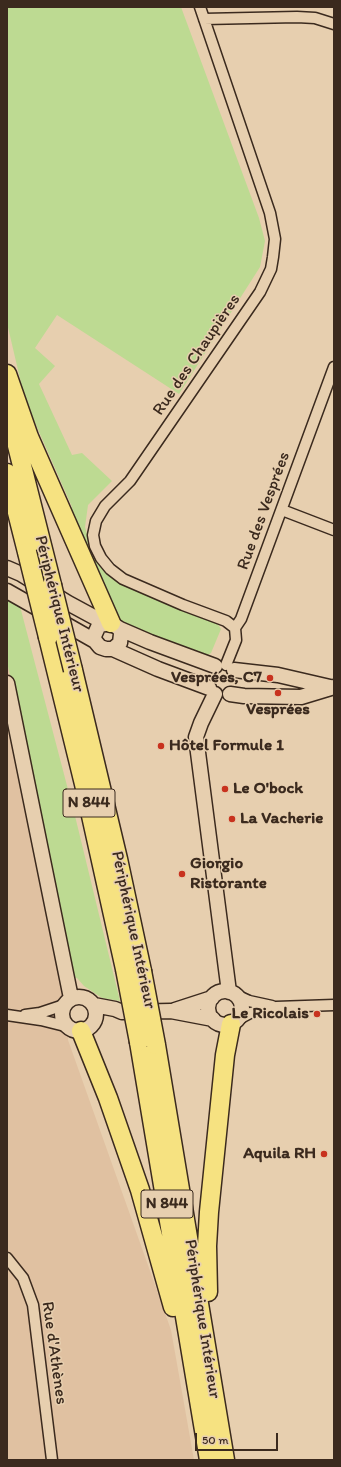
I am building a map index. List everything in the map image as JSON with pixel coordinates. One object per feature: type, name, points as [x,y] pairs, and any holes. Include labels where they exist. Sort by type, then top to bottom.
[{"type":"highway","points":[[7,374],[29,437],[112,625]]},
{"type":"highway","name":"Périphérique Intérieur","points":[[7,406],[73,670],[118,859],[134,970]]},
{"type":"highway","name":"N 844","points":[[7,474],[84,784],[134,970],[148,1043],[194,1367],[209,1460]]},
{"type":"highway","points":[[204,1328],[210,1308],[207,1284],[209,1212],[225,1055],[233,1022]]},
{"type":"highway","points":[[81,1027],[108,1098],[140,1190],[163,1268],[182,1350],[194,1367]]},
{"type":"highway","name":"Périphérique Intérieur","points":[[148,1043],[204,1328],[225,1460]]},
{"type":"street","name":"Rue des Chaupières","points":[[200,7],[270,213],[275,239],[273,257],[268,274],[260,292],[130,481],[102,510],[96,521],[93,535],[95,546],[101,558],[110,569],[124,579],[183,605],[226,621],[235,628]]},
{"type":"street","points":[[204,19],[297,16],[315,18],[334,24]]},
{"type":"street","name":"Rue des Vesprées","points":[[225,667],[236,640],[235,628],[241,619],[334,367]]},
{"type":"street","points":[[282,510],[334,530]]},
{"type":"street","points":[[7,568],[21,574],[68,603],[112,625],[225,667],[278,674],[332,687]]},
{"type":"street","points":[[7,591],[95,641],[100,647],[106,650],[112,649],[222,696],[230,694],[244,696],[301,697],[332,687]]},
{"type":"street","points":[[95,641],[94,636],[96,629],[112,625]]},
{"type":"street","points":[[112,625],[120,641],[112,649]]},
{"type":"street","points":[[212,691],[206,682],[207,675],[225,667]]},
{"type":"street","points":[[225,667],[237,683],[230,694]]},
{"type":"street","points":[[7,682],[68,1002],[63,1017],[81,1027]]},
{"type":"street","points":[[212,691],[196,737],[232,994],[240,1001],[242,1008],[240,1016],[233,1022]]},
{"type":"street","points":[[171,1011],[212,998],[219,992],[232,994],[249,1001],[276,1007]]},
{"type":"street","points":[[11,1016],[40,1013],[68,1002],[78,996],[86,998],[94,1005],[115,1009],[122,1012],[171,1011],[212,1019],[220,1024],[233,1022],[250,1013],[276,1007],[334,1005]]},
{"type":"street","points":[[212,998],[208,1009],[212,1019]]},
{"type":"street","points":[[81,1027],[96,1012],[94,1005]]},
{"type":"street","points":[[11,1016],[81,1027],[114,1017],[122,1012]]},
{"type":"street","name":"Rue d'Athènes","points":[[7,1258],[23,1278],[33,1305],[52,1460]]},
{"type":"shaded area","points":[[7,662],[35,789],[71,977],[68,1040],[171,1330],[194,1460],[7,1460]]},
{"type":"green space","points":[[7,7],[181,7],[259,218],[265,241],[260,267],[179,394],[57,315],[35,348],[55,366],[39,384],[72,455],[82,453],[112,481],[88,505],[85,527],[92,551],[120,582],[140,592],[217,623],[221,629],[211,653],[206,656],[122,622],[105,594],[68,511],[72,507],[25,400],[7,323]]},
{"type":"green space","points":[[16,591],[76,820],[120,1001],[102,998],[84,986],[77,978],[71,977],[35,789],[7,662],[7,592]]},
{"type":"place","name":"Vesprées, C7","points":[[270,678]]},
{"type":"place","name":"Vesprées","points":[[278,693]]},
{"type":"place","name":"Hôtel Formule 1","points":[[161,746]]},
{"type":"place","name":"Le O'bock","points":[[225,789]]},
{"type":"place","name":"La Vacherie","points":[[232,819]]},
{"type":"place","name":"Giorgio Ristorante","points":[[182,874]]},
{"type":"place","name":"Le Ricolais","points":[[317,1014]]},
{"type":"place","name":"Aquila RH","points":[[324,1154]]}]
